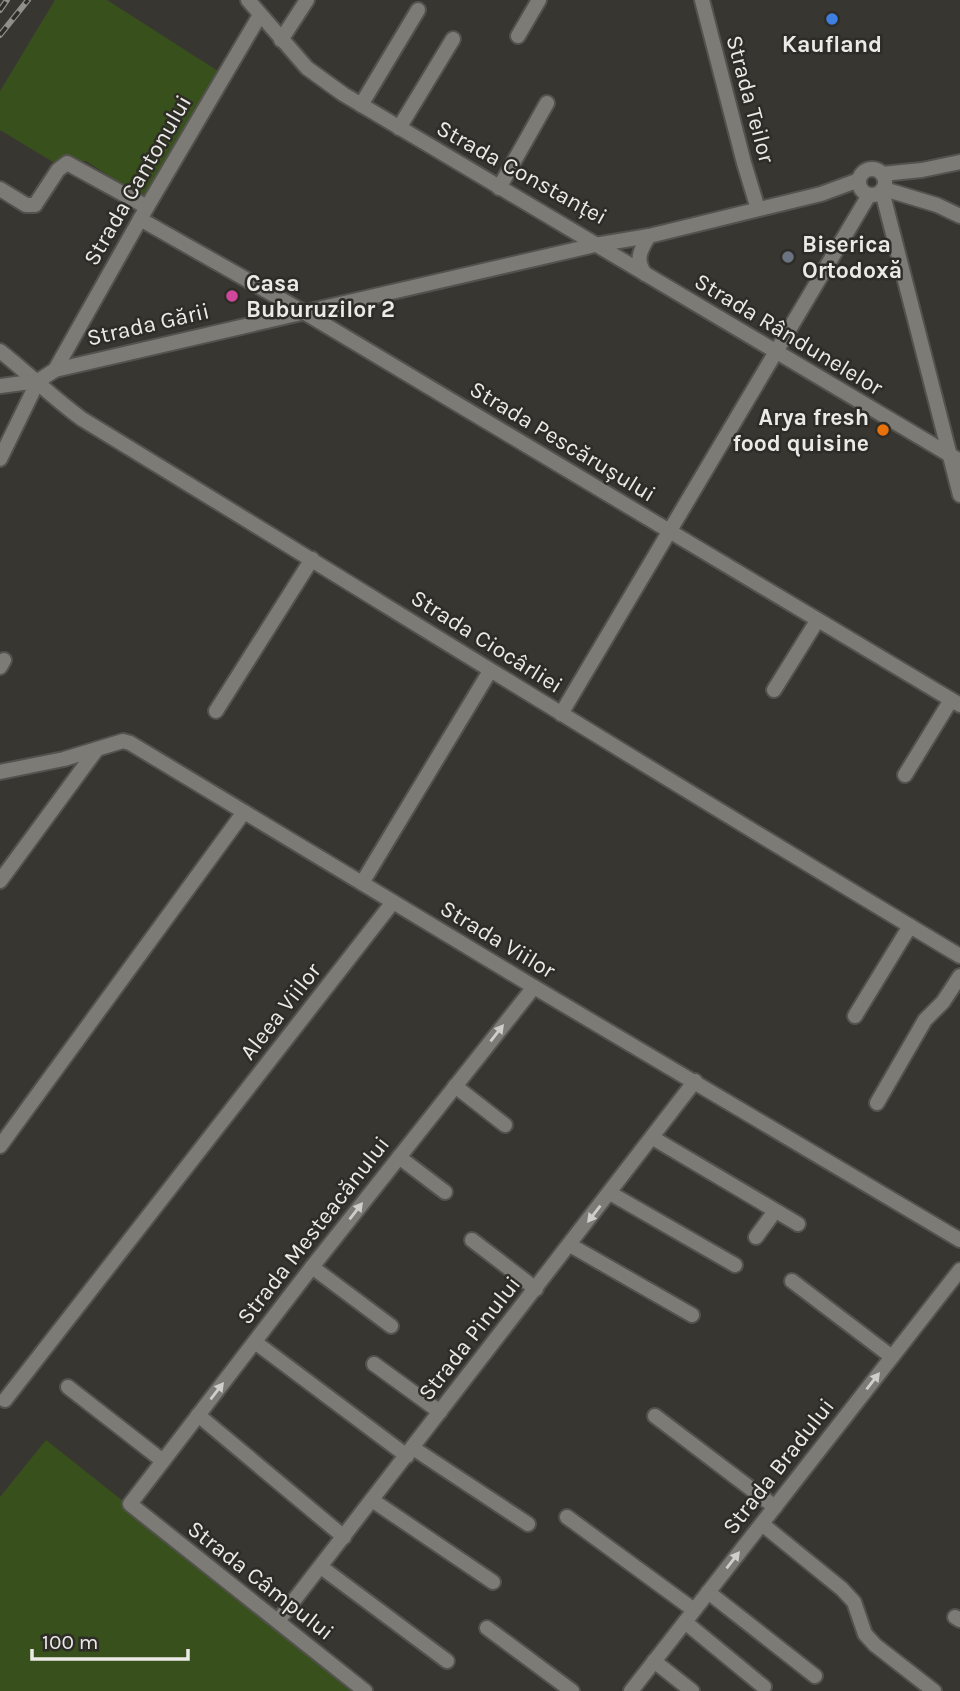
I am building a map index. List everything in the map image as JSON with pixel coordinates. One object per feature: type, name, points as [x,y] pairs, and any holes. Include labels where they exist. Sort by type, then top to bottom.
[{"type":"street","name":"Strada Constanței","points":[[248,0],[307,68],[361,105],[595,245],[649,236],[821,194],[875,187]]},
{"type":"street","points":[[281,40],[307,0]]},
{"type":"street","points":[[518,36],[539,0]]},
{"type":"street","name":"Strada Teilor","points":[[702,0],[758,209]]},
{"type":"street","points":[[361,105],[418,10]]},
{"type":"street","name":"Strada Cantonului","points":[[55,370],[260,15]]},
{"type":"street","points":[[399,128],[453,39]]},
{"type":"street","points":[[499,188],[547,103]]},
{"type":"street","points":[[561,714],[875,187],[922,170],[960,162]]},
{"type":"street","name":"Strada Pescărușului","points":[[0,189],[26,205],[35,205],[58,170],[67,163],[302,311],[955,703]]},
{"type":"street","points":[[875,187],[937,205],[960,216]]},
{"type":"street","points":[[875,187],[956,459],[960,495]]},
{"type":"street","points":[[645,274],[639,260],[640,252],[649,236]]},
{"type":"street","name":"Strada Rândunelelor","points":[[595,245],[956,459]]},
{"type":"street","name":"Strada Gării","points":[[0,386],[38,381],[55,370],[595,245]]},
{"type":"street","name":"Strada Ciocârliei","points":[[0,351],[38,381],[52,398],[82,419],[960,956]]},
{"type":"street","points":[[0,459],[38,381]]},
{"type":"street","points":[[216,711],[312,559]]},
{"type":"street","points":[[774,690],[817,621]]},
{"type":"street","points":[[362,883],[490,671]]},
{"type":"street","points":[[905,775],[955,703]]},
{"type":"street","name":"Strada Viilor","points":[[0,772],[64,759],[122,741],[130,743],[960,1240]]},
{"type":"street","points":[[0,881],[97,749]]},
{"type":"street","points":[[0,1146],[244,812]]},
{"type":"street","name":"Aleea Viilor","points":[[5,1400],[393,902]]},
{"type":"street","points":[[855,1016],[910,926]]},
{"type":"street","points":[[877,1103],[925,1020],[943,1002],[960,976]]},
{"type":"street","name":"Strada Mesteacănului","points":[[130,1504],[312,1267],[534,987]]},
{"type":"street","name":"Strada Pinului","points":[[278,1620],[695,1082]]},
{"type":"street","points":[[455,1086],[505,1125]]},
{"type":"street","points":[[653,1138],[798,1224]]},
{"type":"street","points":[[399,1157],[445,1192]]},
{"type":"street","points":[[610,1194],[734,1265]]},
{"type":"street","points":[[756,1237],[775,1211]]},
{"type":"street","points":[[472,1240],[536,1289]]},
{"type":"street","points":[[570,1245],[692,1315]]},
{"type":"street","points":[[312,1267],[391,1326]]},
{"type":"street","name":"Strada Bradului","points":[[631,1691],[960,1270]]},
{"type":"street","points":[[792,1281],[892,1357]]},
{"type":"street","points":[[255,1342],[410,1452],[528,1524]]},
{"type":"street","points":[[374,1364],[440,1412]]},
{"type":"street","points":[[68,1387],[163,1461]]},
{"type":"street","points":[[198,1415],[344,1537]]},
{"type":"street","points":[[655,1416],[775,1507]]},
{"type":"street","points":[[372,1500],[493,1582]]},
{"type":"street","name":"Strada Câmpului","points":[[130,1504],[365,1691]]},
{"type":"street","points":[[567,1517],[690,1616],[764,1687]]},
{"type":"street","points":[[762,1524],[842,1589],[854,1602],[865,1634],[875,1645],[934,1691]]},
{"type":"street","points":[[321,1567],[447,1661]]},
{"type":"street","points":[[708,1592],[815,1676]]},
{"type":"street","points":[[487,1628],[572,1691]]},
{"type":"street","points":[[654,1661],[692,1691]]},
{"type":"green space","points":[[55,0],[107,0],[218,71],[147,201],[86,161],[58,165],[0,130],[0,91]]},
{"type":"green space","points":[[46,1440],[363,1691],[0,1691],[0,1497]]},
{"type":"railway","points":[[0,10],[7,0]]},
{"type":"railway","points":[[0,35],[28,0]]},
{"type":"place","name":"Kaufland","points":[[832,19]]},
{"type":"place","name":"Biserica Ortodoxă","points":[[788,257]]},
{"type":"place","name":"Casa Buburuzilor 2","points":[[232,296]]},
{"type":"place","name":"Arya fresh food quisine","points":[[883,430]]}]
